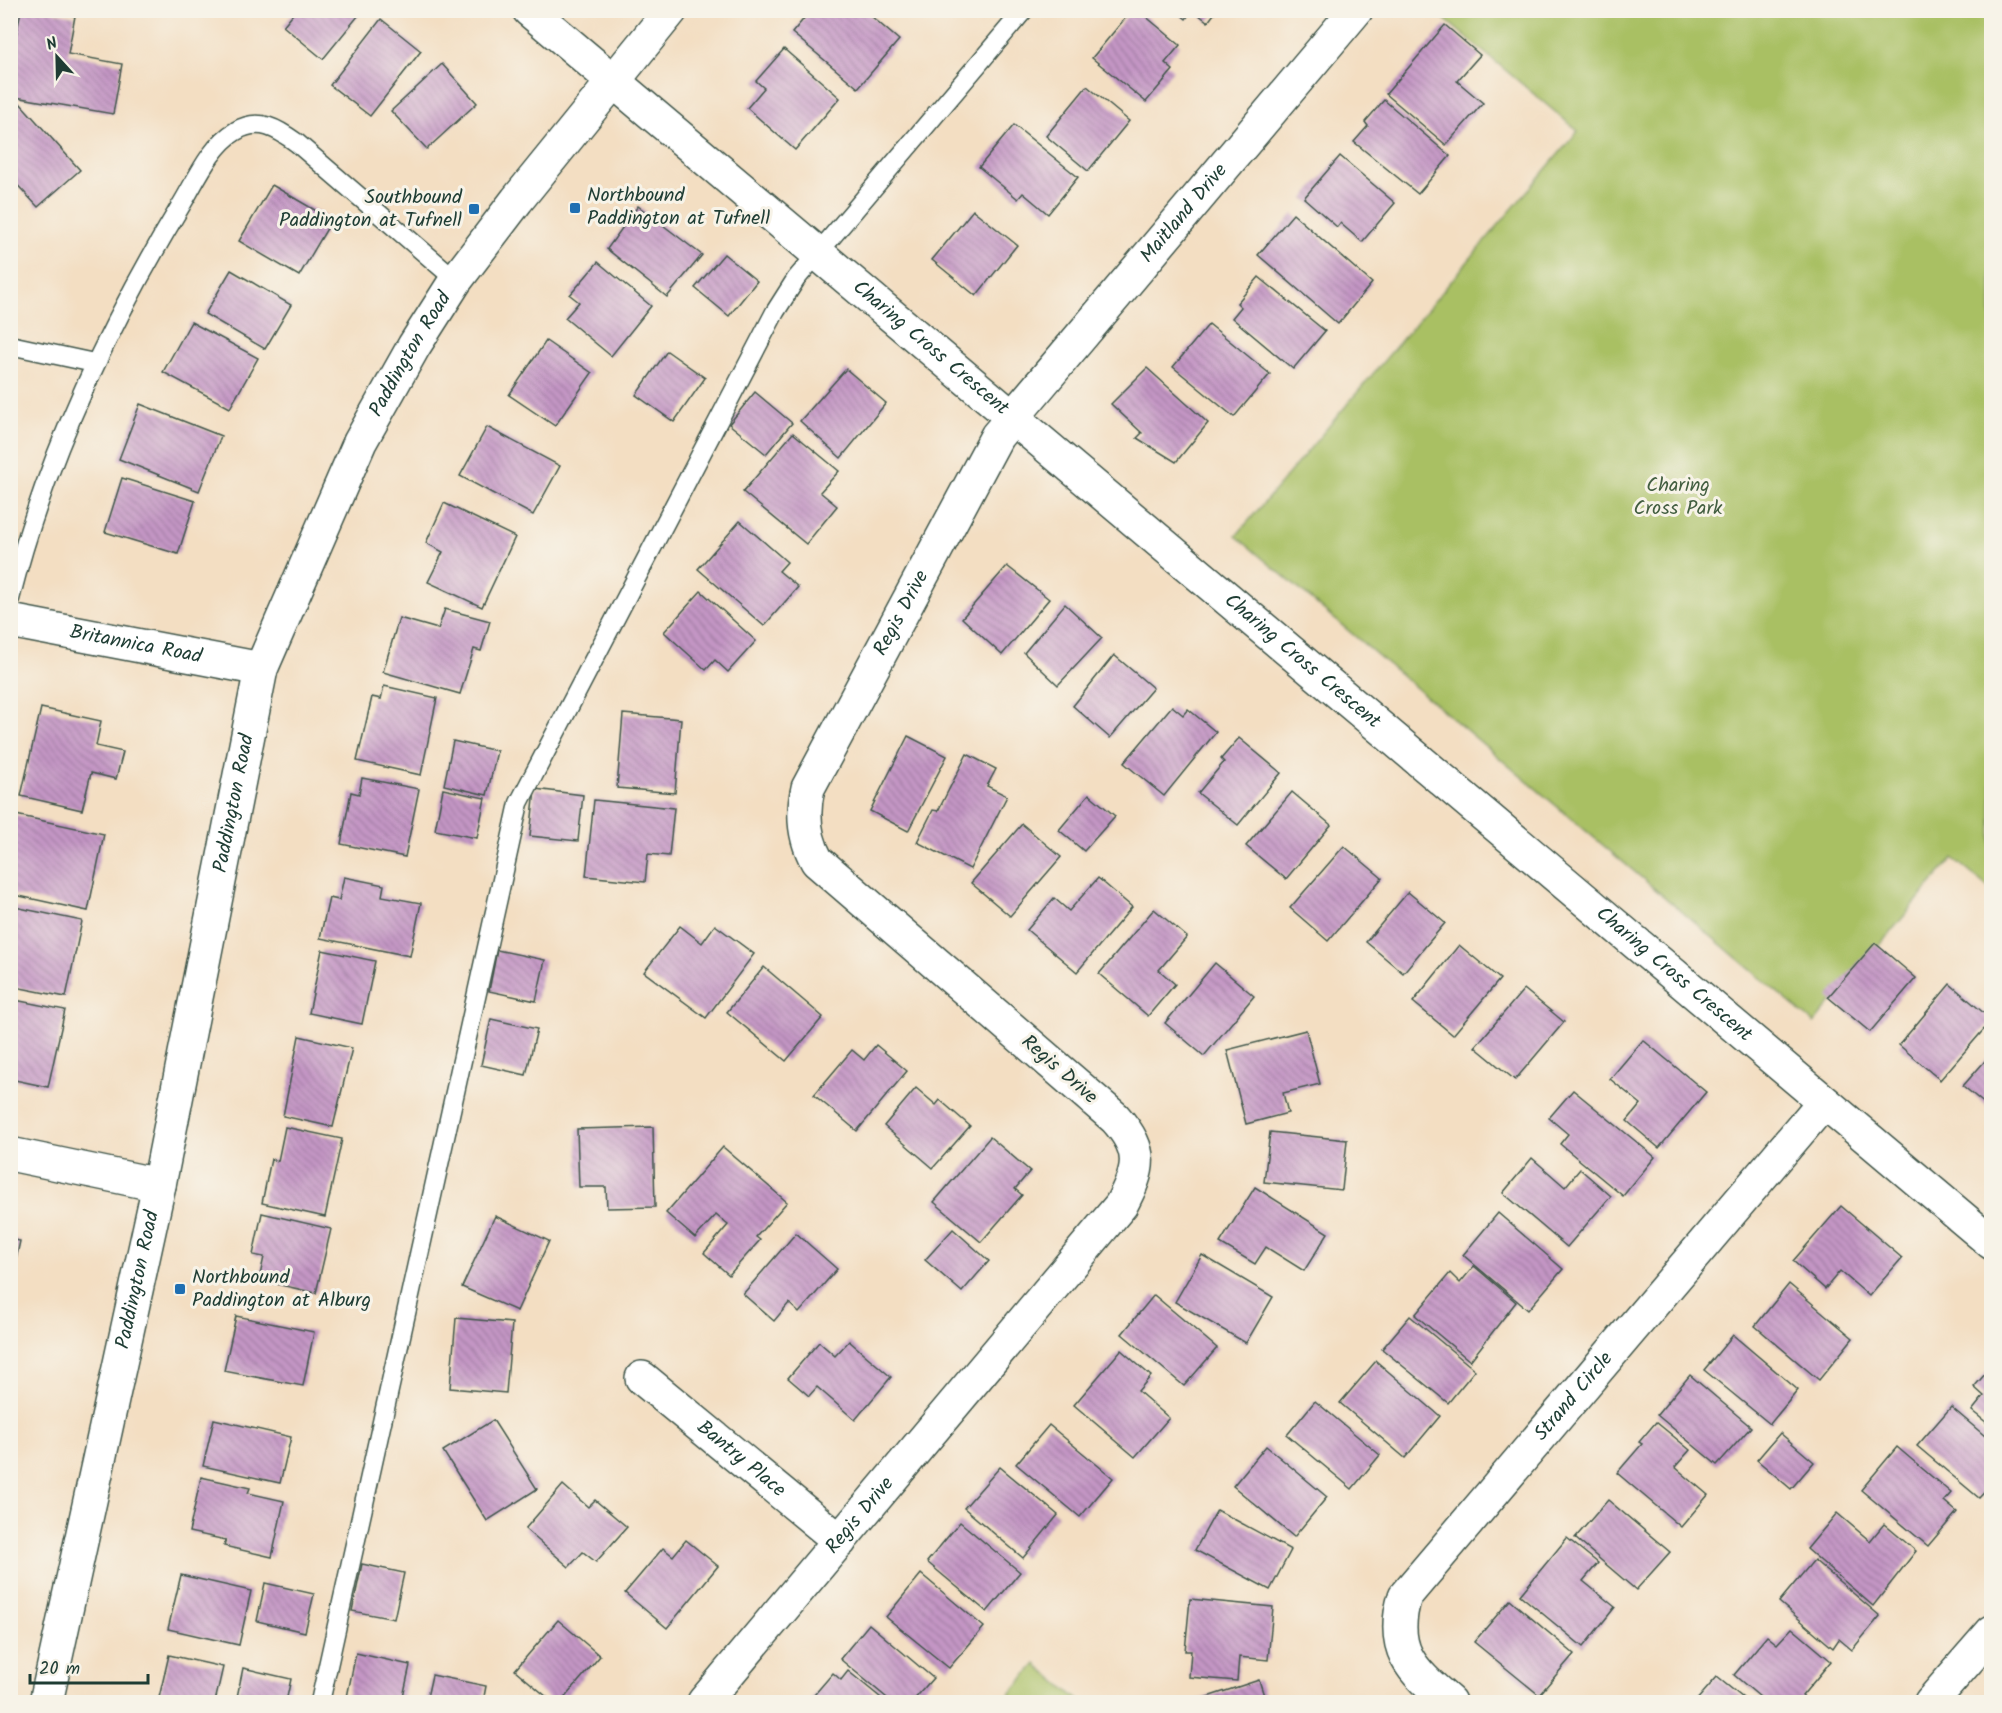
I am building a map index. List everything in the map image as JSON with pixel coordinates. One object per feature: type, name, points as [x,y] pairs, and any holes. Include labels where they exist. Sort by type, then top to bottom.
[{"type":"street","name":"Charing Cross Crescent","points":[[529,10],[1992,1244]]},
{"type":"street","name":"Paddington Road","points":[[46,1702],[159,1185],[261,669],[360,442],[414,346],[456,280],[612,81],[671,10]]},
{"type":"street","name":"Maitland Drive","points":[[1012,418],[1356,10]]},
{"type":"street","name":"Regis Drive","points":[[704,1702],[1121,1205],[1137,1168],[1136,1151],[1130,1134],[1116,1118],[834,878],[810,849],[805,827],[804,805],[808,788],[988,452],[997,436],[1012,418]]},
{"type":"street","name":"Britannica Road","points":[[10,621],[261,669]]},
{"type":"street","name":"Strand Circle","points":[[1449,1702],[1426,1683],[1410,1665],[1403,1651],[1399,1632],[1405,1596],[1824,1102]]},
{"type":"street","points":[[10,1154],[159,1185]]},
{"type":"street","name":"Bantry Place","points":[[642,1378],[840,1541]]},
{"type":"street","points":[[1931,1702],[1992,1632]]},
{"type":"lane","points":[[320,1702],[519,803],[775,312],[796,279],[1024,10]]},
{"type":"lane","points":[[10,599],[45,483],[94,363],[159,242],[220,143],[237,130],[252,125],[273,125],[456,280]]},
{"type":"lane","points":[[10,345],[94,363]]},
{"type":"green space","name":"Charing Cross Park","points":[[1435,11],[1991,11],[1991,890],[1953,858],[1814,1023],[1236,536],[1578,131]]},
{"type":"green space","points":[[1036,1664],[1081,1702],[1003,1702]]},
{"type":"building","points":[[21,10],[43,10],[75,16],[68,54],[122,64],[113,114],[10,96],[10,68]]},
{"type":"building","points":[[296,10],[363,10],[323,59],[283,26]]},
{"type":"building","points":[[811,10],[864,10],[899,40],[858,88],[792,33]]},
{"type":"building","points":[[1132,10],[1138,10],[1180,45],[1165,63],[1173,70],[1146,102],[1092,58]]},
{"type":"building","points":[[1175,10],[1192,10],[1186,19]]},
{"type":"building","points":[[1193,10],[1217,10],[1208,22]]},
{"type":"building","points":[[381,19],[421,51],[370,116],[330,85]]},
{"type":"building","points":[[1445,25],[1480,55],[1457,81],[1483,103],[1446,145],[1386,94]]},
{"type":"building","points":[[784,49],[840,98],[795,150],[747,108],[764,88],[756,81]]},
{"type":"building","points":[[442,64],[477,103],[427,149],[391,111]]},
{"type":"building","points":[[1087,86],[1129,121],[1088,171],[1046,136]]},
{"type":"building","points":[[1384,100],[1450,156],[1418,194],[1354,142],[1368,126],[1365,122]]},
{"type":"building","points":[[19,102],[80,170],[38,207],[10,177],[10,109]]},
{"type":"building","points":[[1014,125],[1078,177],[1048,214],[1023,193],[1018,199],[979,167]]},
{"type":"building","points":[[1340,156],[1395,203],[1362,242],[1340,223],[1337,227],[1304,198]]},
{"type":"building","points":[[272,185],[332,220],[299,276],[239,241]]},
{"type":"building","points":[[638,206],[702,255],[667,297],[607,249]]},
{"type":"building","points":[[973,210],[1017,245],[976,296],[932,260]]},
{"type":"building","points":[[1293,214],[1372,283],[1338,324],[1258,255]]},
{"type":"building","points":[[724,254],[757,281],[729,316],[695,288]]},
{"type":"building","points":[[598,262],[651,306],[611,356],[565,318],[579,302],[570,295]]},
{"type":"building","points":[[231,270],[291,305],[265,349],[205,314]]},
{"type":"building","points":[[1259,277],[1325,331],[1293,369],[1232,318],[1241,307],[1237,303]]},
{"type":"building","points":[[191,322],[258,358],[230,408],[163,372]]},
{"type":"building","points":[[1209,324],[1270,374],[1234,417],[1173,367]]},
{"type":"building","points":[[546,341],[592,373],[555,426],[509,395]]},
{"type":"building","points":[[667,351],[705,378],[674,422],[636,395]]},
{"type":"building","points":[[1147,368],[1208,423],[1176,462],[1137,438],[1142,433],[1111,404]]},
{"type":"building","points":[[846,369],[886,403],[841,458],[800,421]]},
{"type":"building","points":[[755,392],[792,423],[766,454],[729,424]]},
{"type":"building","points":[[140,404],[221,436],[199,491],[119,459]]},
{"type":"building","points":[[487,427],[560,466],[533,515],[460,476]]},
{"type":"building","points":[[793,433],[839,471],[820,492],[837,506],[806,544],[743,492]]},
{"type":"building","points":[[122,478],[195,501],[178,554],[105,532]]},
{"type":"building","points":[[444,503],[515,537],[482,607],[428,582],[443,552],[426,543]]},
{"type":"building","points":[[740,521],[787,562],[779,571],[798,587],[764,626],[698,569]]},
{"type":"building","points":[[1007,566],[1049,599],[1002,655],[962,618]]},
{"type":"building","points":[[701,591],[756,641],[728,672],[715,660],[706,670],[664,632]]},
{"type":"building","points":[[1065,604],[1102,638],[1058,685],[1024,653]]},
{"type":"building","points":[[445,609],[490,621],[481,651],[474,649],[460,694],[383,672],[399,618],[438,629]]},
{"type":"building","points":[[1114,655],[1153,688],[1110,738],[1073,706]]},
{"type":"building","points":[[384,686],[437,698],[421,775],[357,761],[372,697],[381,699]]},
{"type":"building","points":[[1172,706],[1183,715],[1188,709],[1216,732],[1164,796],[1124,763]]},
{"type":"building","points":[[41,708],[101,721],[96,746],[123,752],[116,779],[91,773],[82,810],[21,796]]},
{"type":"building","points":[[623,714],[681,719],[675,793],[617,788]]},
{"type":"building","points":[[908,736],[947,756],[908,831],[870,811]]},
{"type":"building","points":[[1239,738],[1281,773],[1238,825],[1198,793],[1224,762],[1221,759]]},
{"type":"building","points":[[453,741],[497,751],[487,795],[444,785]]},
{"type":"building","points":[[967,754],[996,769],[987,786],[1007,796],[970,869],[917,842],[933,810],[938,811]]},
{"type":"building","points":[[362,778],[419,789],[405,857],[341,844],[351,792],[359,794]]},
{"type":"building","points":[[443,789],[485,798],[477,838],[435,830]]},
{"type":"building","points":[[535,789],[583,795],[578,841],[530,836]]},
{"type":"building","points":[[1292,792],[1331,825],[1286,879],[1246,846]]},
{"type":"building","points":[[1089,794],[1115,816],[1084,851],[1059,830]]},
{"type":"building","points":[[594,800],[674,808],[669,856],[648,854],[645,882],[586,876]]},
{"type":"building","points":[[16,815],[104,834],[88,911],[10,894],[10,842]]},
{"type":"building","points":[[1022,824],[1061,857],[1010,916],[971,883]]},
{"type":"building","points":[[1344,846],[1382,878],[1328,941],[1290,908]]},
{"type":"building","points":[[344,877],[384,885],[382,896],[421,903],[410,956],[320,938],[329,898],[339,900]]},
{"type":"building","points":[[1098,878],[1132,907],[1077,972],[1027,930],[1054,898],[1069,911]]},
{"type":"building","points":[[1408,892],[1445,923],[1403,973],[1366,942]]},
{"type":"building","points":[[10,906],[82,921],[66,997],[10,986]]},
{"type":"building","points":[[1154,909],[1187,937],[1159,970],[1175,984],[1148,1016],[1099,974]]},
{"type":"building","points":[[715,925],[754,954],[706,1018],[644,972],[680,926],[702,943]]},
{"type":"building","points":[[1875,943],[1916,978],[1870,1032],[1828,997]]},
{"type":"building","points":[[1459,945],[1500,979],[1453,1035],[1413,1002]]},
{"type":"building","points":[[322,950],[375,961],[362,1024],[309,1013]]},
{"type":"building","points":[[497,950],[545,960],[536,1001],[489,991]]},
{"type":"building","points":[[1215,963],[1254,996],[1204,1056],[1165,1023]]},
{"type":"building","points":[[764,967],[823,1017],[786,1061],[727,1012]]},
{"type":"building","points":[[1950,984],[1992,1020],[1940,1080],[1899,1045]]},
{"type":"building","points":[[1524,989],[1564,1022],[1515,1080],[1475,1047]]},
{"type":"building","points":[[10,999],[65,1010],[48,1087],[10,1079]]},
{"type":"building","points":[[491,1019],[537,1029],[526,1075],[481,1065]]},
{"type":"building","points":[[1306,1030],[1320,1084],[1283,1093],[1288,1113],[1246,1124],[1227,1050]]},
{"type":"building","points":[[299,1036],[352,1048],[333,1127],[283,1116]]},
{"type":"building","points":[[1643,1040],[1706,1092],[1659,1148],[1627,1121],[1641,1104],[1610,1079]]},
{"type":"building","points":[[876,1045],[907,1071],[857,1131],[814,1095],[852,1050],[864,1060]]},
{"type":"building","points":[[1992,1053],[1992,1110],[1963,1086]]},
{"type":"building","points":[[916,1088],[936,1105],[940,1100],[970,1126],[933,1168],[884,1126]]},
{"type":"building","points":[[1573,1090],[1655,1157],[1623,1196],[1560,1144],[1568,1134],[1549,1118]]},
{"type":"building","points":[[285,1127],[342,1139],[325,1217],[262,1203],[271,1159],[278,1161]]},
{"type":"building","points":[[653,1127],[655,1207],[607,1208],[606,1187],[579,1187],[577,1129]]},
{"type":"building","points":[[1270,1132],[1347,1140],[1342,1190],[1264,1182]]},
{"type":"building","points":[[990,1137],[1030,1171],[1015,1189],[1022,1195],[981,1242],[934,1202]]},
{"type":"building","points":[[723,1147],[787,1202],[756,1237],[760,1240],[729,1275],[704,1253],[728,1225],[716,1215],[695,1238],[666,1213]]},
{"type":"building","points":[[1532,1158],[1565,1187],[1580,1169],[1611,1196],[1567,1247],[1503,1193]]},
{"type":"building","points":[[1255,1187],[1328,1233],[1304,1271],[1266,1247],[1255,1264],[1220,1243]]},
{"type":"building","points":[[1841,1206],[1902,1258],[1869,1296],[1840,1271],[1825,1289],[1793,1261]]},
{"type":"building","points":[[262,1213],[331,1229],[316,1293],[259,1280],[264,1257],[253,1255]]},
{"type":"building","points":[[1498,1213],[1563,1269],[1528,1310],[1463,1255]]},
{"type":"building","points":[[495,1216],[549,1241],[517,1311],[462,1287]]},
{"type":"building","points":[[953,1229],[989,1261],[962,1292],[925,1260]]},
{"type":"building","points":[[796,1233],[837,1269],[799,1313],[789,1303],[774,1321],[743,1294]]},
{"type":"building","points":[[10,1239],[20,1241],[11,1283],[10,1283]]},
{"type":"building","points":[[1202,1255],[1273,1297],[1246,1343],[1175,1302]]},
{"type":"building","points":[[1474,1266],[1516,1302],[1470,1361],[1415,1315],[1450,1273],[1460,1283]]},
{"type":"building","points":[[1789,1284],[1853,1338],[1819,1380],[1755,1326]]},
{"type":"building","points":[[1154,1295],[1217,1348],[1184,1386],[1122,1334]]},
{"type":"building","points":[[236,1316],[314,1332],[303,1386],[224,1371]]},
{"type":"building","points":[[1410,1316],[1475,1370],[1448,1403],[1382,1349]]},
{"type":"building","points":[[456,1318],[512,1323],[506,1393],[450,1388]]},
{"type":"building","points":[[1733,1335],[1798,1390],[1770,1424],[1704,1370]]},
{"type":"building","points":[[849,1341],[891,1377],[855,1420],[817,1387],[809,1396],[788,1378],[819,1342],[835,1356]]},
{"type":"building","points":[[1121,1350],[1151,1376],[1138,1391],[1169,1418],[1135,1457],[1074,1405]]},
{"type":"building","points":[[1376,1361],[1440,1416],[1405,1458],[1340,1403]]},
{"type":"building","points":[[1992,1366],[1992,1427],[1972,1411],[1984,1396],[1974,1387]]},
{"type":"building","points":[[1690,1375],[1751,1427],[1717,1465],[1657,1415]]},
{"type":"building","points":[[1315,1401],[1380,1455],[1352,1489],[1287,1435]]},
{"type":"building","points":[[1951,1407],[1992,1442],[1992,1484],[1979,1498],[1917,1446]]},
{"type":"building","points":[[214,1419],[291,1437],[280,1483],[203,1466]]},
{"type":"building","points":[[493,1420],[537,1489],[487,1521],[443,1451]]},
{"type":"building","points":[[1656,1422],[1690,1450],[1675,1467],[1708,1495],[1681,1527],[1617,1473],[1642,1444],[1639,1442]]},
{"type":"building","points":[[1049,1425],[1113,1478],[1080,1517],[1016,1464]]},
{"type":"building","points":[[1780,1433],[1814,1462],[1791,1489],[1757,1460]]},
{"type":"building","points":[[1266,1446],[1327,1497],[1294,1537],[1233,1486]]},
{"type":"building","points":[[1897,1447],[1951,1493],[1944,1501],[1957,1512],[1928,1546],[1861,1490]]},
{"type":"building","points":[[1000,1467],[1058,1515],[1023,1558],[964,1508]]},
{"type":"building","points":[[201,1477],[250,1488],[248,1493],[284,1501],[272,1557],[224,1546],[226,1540],[189,1532]]},
{"type":"building","points":[[563,1485],[588,1507],[595,1500],[627,1527],[596,1562],[583,1552],[569,1567],[525,1529]]},
{"type":"building","points":[[1608,1500],[1670,1552],[1636,1590],[1575,1538]]},
{"type":"building","points":[[1217,1510],[1291,1550],[1270,1590],[1195,1550]]},
{"type":"building","points":[[1837,1513],[1870,1541],[1884,1524],[1916,1551],[1873,1606],[1807,1549]]},
{"type":"building","points":[[960,1522],[1020,1572],[987,1612],[927,1562]]},
{"type":"building","points":[[1567,1538],[1598,1563],[1583,1581],[1615,1607],[1583,1647],[1520,1595]]},
{"type":"building","points":[[686,1540],[718,1566],[667,1628],[625,1593],[663,1548],[673,1556]]},
{"type":"building","points":[[1814,1560],[1880,1616],[1852,1650],[1839,1639],[1833,1648],[1779,1602]]},
{"type":"building","points":[[362,1564],[404,1573],[394,1619],[352,1611]]},
{"type":"building","points":[[921,1574],[984,1627],[949,1668],[886,1617]]},
{"type":"building","points":[[181,1575],[251,1591],[239,1645],[168,1629]]},
{"type":"building","points":[[265,1583],[314,1594],[305,1632],[257,1621]]},
{"type":"building","points":[[1190,1599],[1273,1607],[1268,1660],[1239,1657],[1237,1681],[1189,1677],[1191,1651],[1185,1651]]},
{"type":"building","points":[[1510,1600],[1574,1654],[1539,1695],[1474,1642]]},
{"type":"building","points":[[558,1620],[600,1656],[561,1702],[553,1702],[515,1670]]},
{"type":"building","points":[[869,1624],[933,1678],[912,1702],[892,1702],[840,1659]]},
{"type":"building","points":[[1792,1628],[1831,1661],[1802,1696],[1807,1700],[1804,1702],[1766,1702],[1734,1675],[1767,1636],[1777,1644]]},
{"type":"building","points":[[356,1653],[410,1665],[402,1702],[346,1702]]},
{"type":"building","points":[[169,1655],[223,1667],[215,1702],[158,1702]]},
{"type":"building","points":[[243,1668],[291,1679],[286,1702],[236,1702]]},
{"type":"building","points":[[848,1671],[886,1702],[808,1702],[833,1673],[841,1680]]},
{"type":"building","points":[[432,1675],[486,1686],[483,1702],[426,1702]]},
{"type":"building","points":[[1717,1677],[1748,1702],[1695,1702]]},
{"type":"building","points":[[1259,1680],[1266,1702],[1192,1702]]},
{"type":"place","name":"Northbound Paddington at Tufnell","points":[[575,208]]},
{"type":"place","name":"Southbound Paddington at Tufnell","points":[[474,209]]},
{"type":"place","name":"Northbound Paddington at Alburg","points":[[180,1289]]}]
